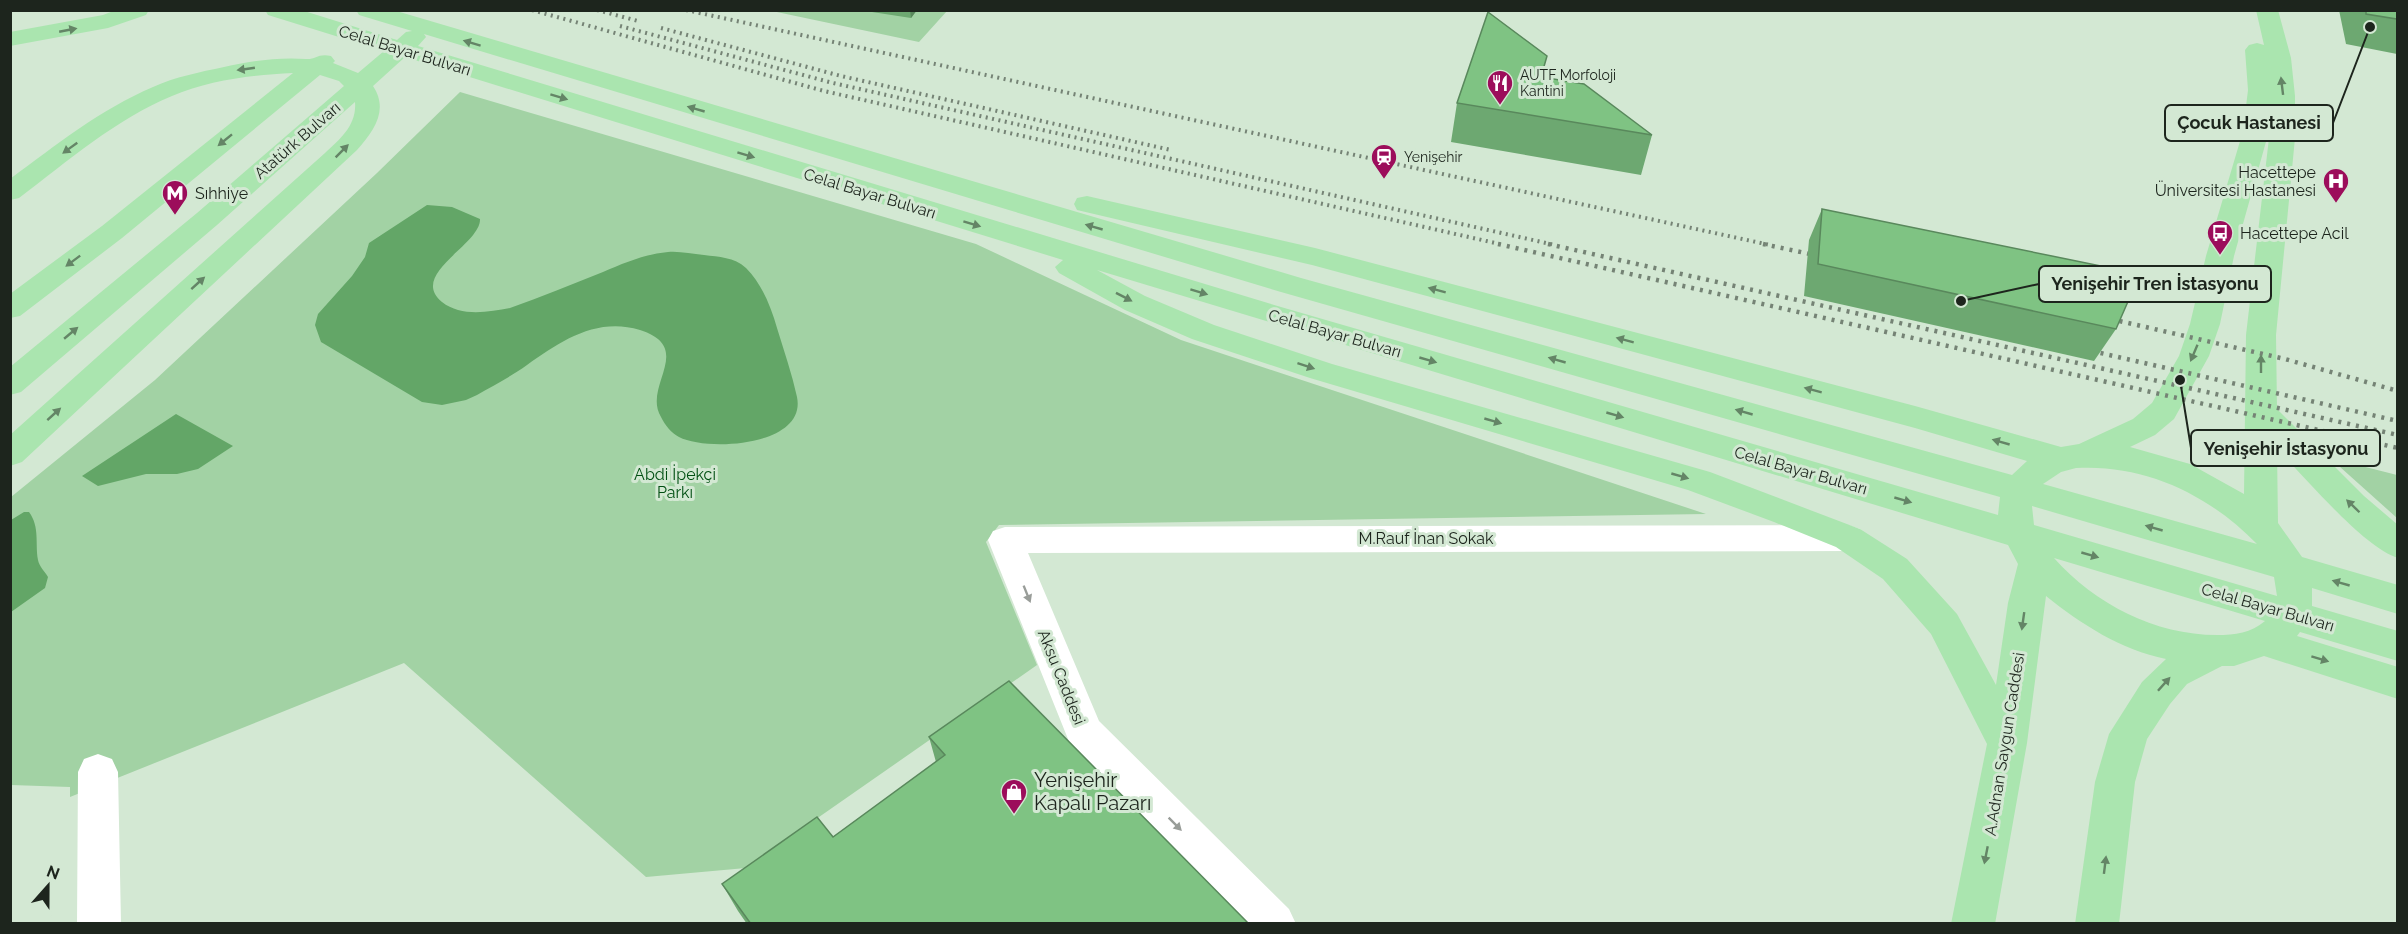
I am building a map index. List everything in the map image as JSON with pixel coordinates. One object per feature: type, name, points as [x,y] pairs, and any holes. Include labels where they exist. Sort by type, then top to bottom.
[{"type":"main road","points":[[10,22],[73,10]]},
{"type":"main road","points":[[10,39],[108,21],[138,10]]},
{"type":"main road","name":"Celal Bayar Bulvarı","points":[[276,10],[1271,314],[2397,645]]},
{"type":"main road","name":"Celal Bayar Bulvarı","points":[[367,10],[528,60],[1291,285],[2149,526],[2397,600]]},
{"type":"main road","points":[[10,309],[112,232],[385,10]]},
{"type":"main road","name":"Atatürk Bulvarı","points":[[10,384],[207,219],[444,10]]},
{"type":"main road","points":[[833,149],[1173,223],[1315,257],[2071,457],[2114,456],[2145,462],[2177,472],[2236,506],[2268,535],[2289,566],[2295,584],[2296,603],[2290,618],[2280,631],[2264,641],[2233,650],[2216,651],[2172,645],[2149,639],[2115,626],[2084,608],[2057,587],[2036,564],[2021,541],[2014,518],[2015,498],[2024,481],[2039,468],[2071,457],[2144,427],[2163,411],[2194,356],[2205,324],[2220,256],[2256,131],[2260,90],[2259,67],[2248,10]]},
{"type":"main road","points":[[2267,10],[2278,58],[2283,96],[2282,138],[2262,322],[2262,413],[2268,535]]},
{"type":"main road","points":[[10,192],[112,119],[163,92],[190,82],[240,70],[294,65],[332,70],[348,76],[359,85],[367,97],[368,110],[364,125],[352,141],[10,453]]},
{"type":"main road","points":[[1018,237],[1126,298],[1203,332],[1332,374],[1698,481],[1848,538],[1895,569],[1944,624],[2007,743]]},
{"type":"main road","points":[[2262,413],[2352,505],[2397,545]]},
{"type":"main road","points":[[2268,535],[2397,576]]},
{"type":"main road","name":"A.Adnan Saygun Caddesi","points":[[1973,924],[2007,743],[2026,603],[2036,564]]},
{"type":"main road","points":[[2264,641],[2397,683]]},
{"type":"main road","points":[[2097,924],[2115,782],[2129,734],[2156,693],[2174,673],[2216,651]]},
{"type":"street","name":"M.Rauf İnan Sokak","points":[[1005,540],[1848,538]]},
{"type":"street","name":"Aksu Caddesi","points":[[1005,540],[1084,732],[1274,924]]},
{"type":"street","points":[[98,772],[99,924]]},
{"type":"green space","points":[[772,11],[947,11],[919,42]]},
{"type":"green space","name":"Abdi İpekçi Parkı","points":[[460,92],[976,244],[1181,340],[1706,514],[999,525],[986,542],[1037,665],[746,868],[646,877],[404,663],[70,797],[70,787],[11,785],[11,497],[155,380],[377,173]]},
{"type":"green space","points":[[2330,458],[2397,475],[2397,518]]},
{"type":"shaded area","points":[[427,205],[452,207],[480,219],[470,239],[439,270],[434,281],[434,291],[442,302],[449,307],[466,312],[510,308],[627,262],[659,253],[677,252],[715,256],[741,264],[757,281],[772,312],[795,388],[796,413],[787,426],[772,435],[753,441],[711,444],[693,442],[679,437],[666,426],[657,405],[666,357],[664,347],[656,338],[640,330],[624,327],[594,329],[566,340],[509,377],[466,400],[442,405],[422,402],[321,342],[315,325],[318,314],[352,276],[365,257],[369,243]]},
{"type":"shaded area","points":[[176,414],[233,446],[198,469],[177,474],[146,474],[98,486],[82,476]]},
{"type":"shaded area","points":[[24,512],[29,512],[35,523],[38,560],[48,577],[45,588],[11,612],[11,520]]},
{"type":"building","points":[[2366,10],[2397,10],[2397,19],[2366,14]]},
{"type":"building","points":[[1488,12],[1547,56],[1541,77],[1584,84],[1652,135],[1457,103]]},
{"type":"building","points":[[1822,209],[2140,274],[2116,329],[1818,264]]},
{"type":"building","name":"Yenişehir Kapalı Pazarı","points":[[1009,681],[1249,924],[751,924],[722,884],[817,817],[833,837],[945,755],[929,737]]},
{"type":"railway","points":[[532,10],[824,91],[1504,245]]},
{"type":"railway","points":[[597,10],[638,21]]},
{"type":"railway","points":[[686,10],[1770,245]]},
{"type":"railway","points":[[620,26],[833,83],[1555,245]]},
{"type":"railway","points":[[661,28],[841,76],[1171,150]]},
{"type":"railway","points":[[1498,244],[2398,448]]},
{"type":"railway","points":[[1548,244],[2398,435]]},
{"type":"railway","points":[[1763,244],[1824,257]]},
{"type":"railway","points":[[2102,317],[2285,359],[2398,391]]},
{"type":"railway","points":[[2083,349],[2398,421]]},
{"type":"place","name":"Çocuk Hastanesi","points":[[2370,27]]},
{"type":"place","name":"AUTF Morfoloji Kantini","points":[[1500,106]]},
{"type":"place","name":"Yenişehir","points":[[1384,180]]},
{"type":"place","name":"Hacettepe Üniversitesi Hastanesi","points":[[2336,204]]},
{"type":"place","name":"Sıhhiye","points":[[175,216]]},
{"type":"place","name":"Hacettepe Acil","points":[[2220,256]]},
{"type":"place","name":"Yenişehir Tren İstasyonu","points":[[1961,301]]},
{"type":"place","name":"Yenişehir İstasyonu","points":[[2180,380]]},
{"type":"place","name":"Yenişehir Kapalı Pazarı","points":[[1014,815]]}]
